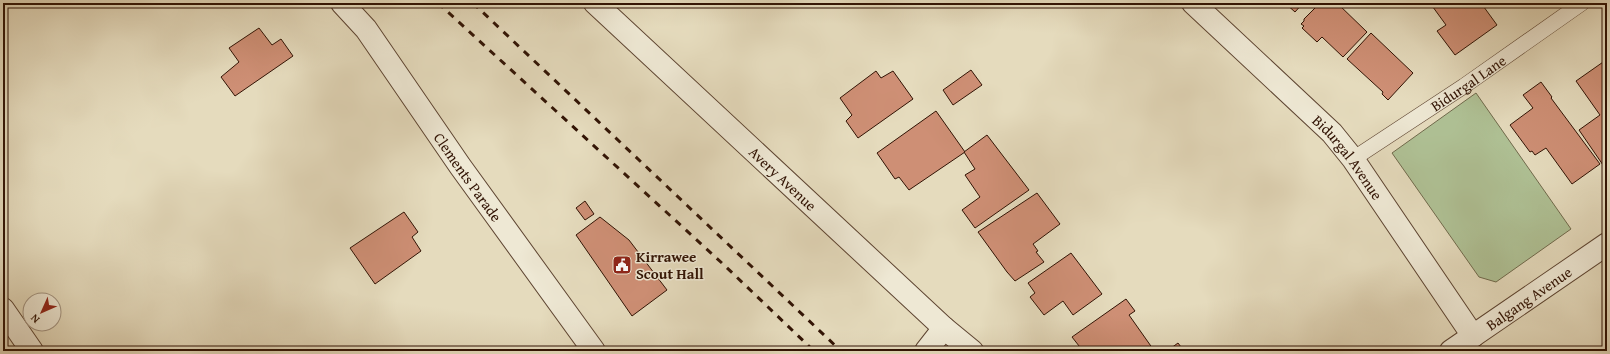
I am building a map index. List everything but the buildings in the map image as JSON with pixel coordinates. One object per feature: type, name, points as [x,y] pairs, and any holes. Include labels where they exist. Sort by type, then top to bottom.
[{"type":"street","name":"Clements Parade","points":[[342,3],[366,29],[460,166],[594,351]]},
{"type":"street","name":"Avery Avenue","points":[[595,3],[944,328],[972,351]]},
{"type":"street","name":"Bidurgal Avenue","points":[[1193,3],[1332,133],[1353,159],[1473,336]]},
{"type":"street","name":"Balgang Avenue","points":[[1451,351],[1607,244]]},
{"type":"street","points":[[3,309],[32,351]]},
{"type":"street","points":[[926,351],[944,328]]},
{"type":"lane","name":"Bidurgal Lane","points":[[1353,159],[1464,86],[1582,3]]},
{"type":"green space","points":[[1476,93],[1571,229],[1496,282],[1479,277],[1392,153]]},
{"type":"railway","points":[[438,3],[723,264],[814,351]]},
{"type":"railway","points":[[473,3],[841,351]]},
{"type":"place","name":"Kirrawee Scout Hall","points":[[622,265]]}]
